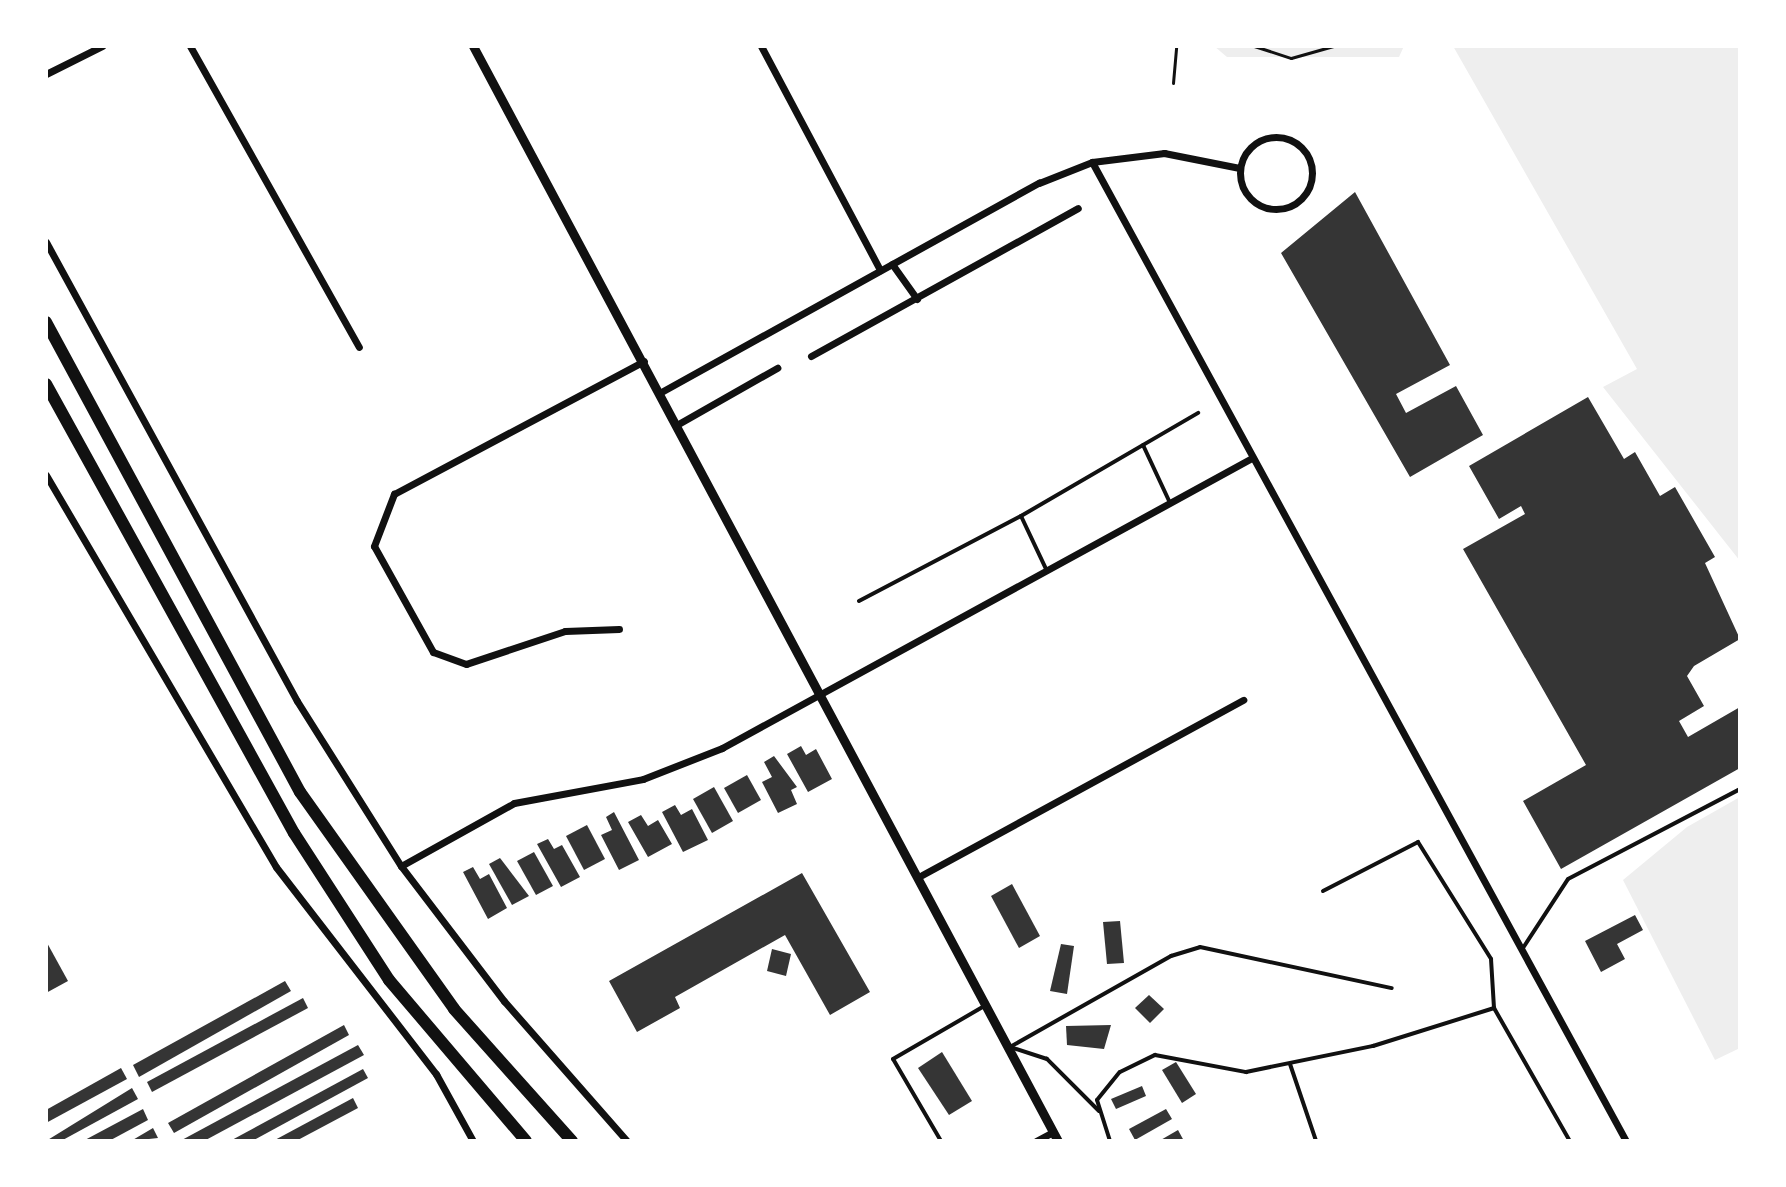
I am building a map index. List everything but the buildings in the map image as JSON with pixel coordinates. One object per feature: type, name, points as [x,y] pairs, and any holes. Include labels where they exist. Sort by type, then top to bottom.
[{"type":"highway","points":[[46,322],[300,792],[454,1009],[572,1141]]},
{"type":"highway","points":[[46,384],[294,833],[389,980],[526,1141]]},
{"type":"street","points":[[46,74],[102,46]]},
{"type":"street","points":[[190,46],[359,347]]},
{"type":"street","points":[[473,46],[663,391],[922,875],[1056,1136],[1036,1141]]},
{"type":"street","points":[[761,46],[880,270]]},
{"type":"street","points":[[1281,137],[1308,156],[1312,180],[1300,200],[1265,207],[1246,192],[1240,168],[1259,141],[1281,137]]},
{"type":"street","points":[[663,391],[1039,183],[1092,162],[1164,153],[1240,168]]},
{"type":"street","points":[[1092,162],[1626,1141]]},
{"type":"street","points":[[811,356],[1078,208]]},
{"type":"street","points":[[46,242],[297,701],[401,866],[504,1001],[627,1141]]},
{"type":"street","points":[[892,264],[917,299]]},
{"type":"street","points":[[619,629],[565,631],[466,664],[433,652],[374,546],[394,494],[644,361]]},
{"type":"street","points":[[680,423],[777,368]]},
{"type":"street","points":[[401,866],[514,803],[643,779],[722,748],[1252,458]]},
{"type":"street","points":[[46,475],[276,867],[436,1074],[473,1141]]},
{"type":"street","points":[[922,875],[1243,700]]},
{"type":"lane","points":[[859,601],[1021,516],[1198,413]]},
{"type":"lane","points":[[1143,445],[1170,503]]},
{"type":"lane","points":[[1021,516],[1047,571]]},
{"type":"lane","points":[[1522,950],[1568,879],[1740,789]]},
{"type":"lane","points":[[1323,891],[1418,842],[1491,959],[1494,1008],[1570,1141]]},
{"type":"lane","points":[[1010,1047],[1200,947],[1392,988]]},
{"type":"lane","points":[[941,1141],[893,1059],[988,1004]]},
{"type":"lane","points":[[1110,1141],[1097,1100],[1120,1072],[1155,1055],[1246,1072],[1494,1008]]},
{"type":"lane","points":[[1010,1047],[1047,1059],[1101,1113]]},
{"type":"lane","points":[[1290,1063],[1316,1141]]},
{"type":"path","points":[[1173,83],[1176,46]]},
{"type":"path","points":[[1254,46],[1291,58],[1333,46]]},
{"type":"shaded area","points":[[1214,46],[1404,46],[1399,57],[1227,57]]},
{"type":"shaded area","points":[[1453,46],[1740,46],[1740,561],[1603,387],[1637,369]]},
{"type":"shaded area","points":[[1740,797],[1740,1048],[1715,1060],[1623,880],[1687,827]]}]
